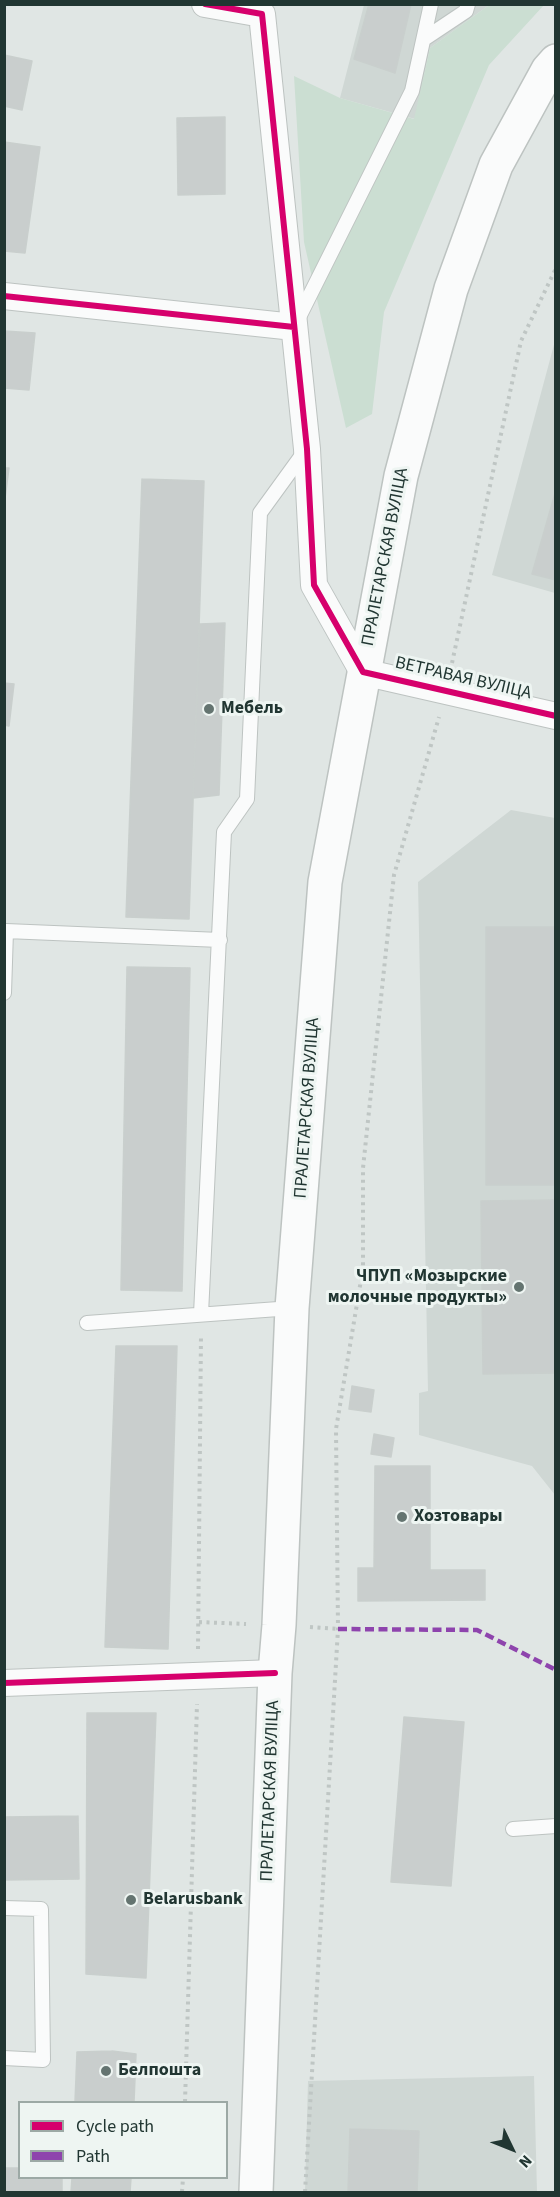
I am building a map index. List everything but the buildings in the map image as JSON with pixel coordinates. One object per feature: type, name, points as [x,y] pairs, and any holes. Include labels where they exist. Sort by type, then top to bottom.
[{"type":"main road","name":"ПРАЛЕТАРСКАЯ ВУЛІЦА","points":[[256,2193],[275,1673],[280,1614],[292,1308],[325,882],[401,476],[451,289],[496,165],[555,61]]},
{"type":"street","points":[[205,4],[261,9],[307,449],[314,585],[363,672]]},
{"type":"street","points":[[4,296],[294,327]]},
{"type":"street","name":"ВЕТРАВАЯ ВУЛІЦА","points":[[363,672],[555,716]]},
{"type":"street","points":[[4,1683],[275,1673]]},
{"type":"lane","points":[[294,327],[412,91],[431,4]]},
{"type":"lane","points":[[424,39],[466,11],[468,4]]},
{"type":"lane","points":[[201,1314],[224,832],[248,799],[260,513],[307,449]]},
{"type":"lane","points":[[4,993],[6,931],[220,940]]},
{"type":"lane","points":[[87,1323],[292,1308]]},
{"type":"lane","points":[[513,1829],[555,1826]]},
{"type":"lane","points":[[4,1908],[41,1909],[43,2060],[4,2058]]},
{"type":"path","points":[[305,2193],[338,1629],[336,1429],[363,1268],[363,1168],[394,875],[446,691],[521,341],[555,268]]},
{"type":"path","points":[[185,2101],[198,1676],[201,1314]]},
{"type":"shaded area","points":[[364,5],[489,5],[430,48],[415,119],[340,98]]},
{"type":"shaded area","points":[[555,341],[555,593],[492,575]]},
{"type":"shaded area","points":[[511,810],[555,818],[555,1495],[532,1466],[419,1435],[419,1393],[428,1391],[418,882]]},
{"type":"shaded area","points":[[534,2076],[537,2192],[305,2192],[308,2081]]},
{"type":"green space","points":[[489,5],[544,5],[489,65],[384,312],[372,414],[346,428],[304,242],[294,76],[340,98],[414,119],[430,48]]},
{"type":"marked path","points":[[338,1629],[477,1630],[556,1670]]},
{"type":"cycle path","points":[[205,4],[262,14],[307,449],[314,585],[363,672],[556,716]]},
{"type":"cycle path","points":[[4,296],[294,327]]},
{"type":"cycle path","points":[[4,1683],[275,1673]]},
{"type":"place","name":"Мебель","points":[[209,709]]},
{"type":"place","name":"ЧПУП «Мозырские молочные продукты»","points":[[519,1287]]},
{"type":"place","name":"Хозтовары","points":[[402,1517]]},
{"type":"place","name":"Belarusbank","points":[[131,1900]]},
{"type":"place","name":"Белпошта","points":[[106,2071]]}]
